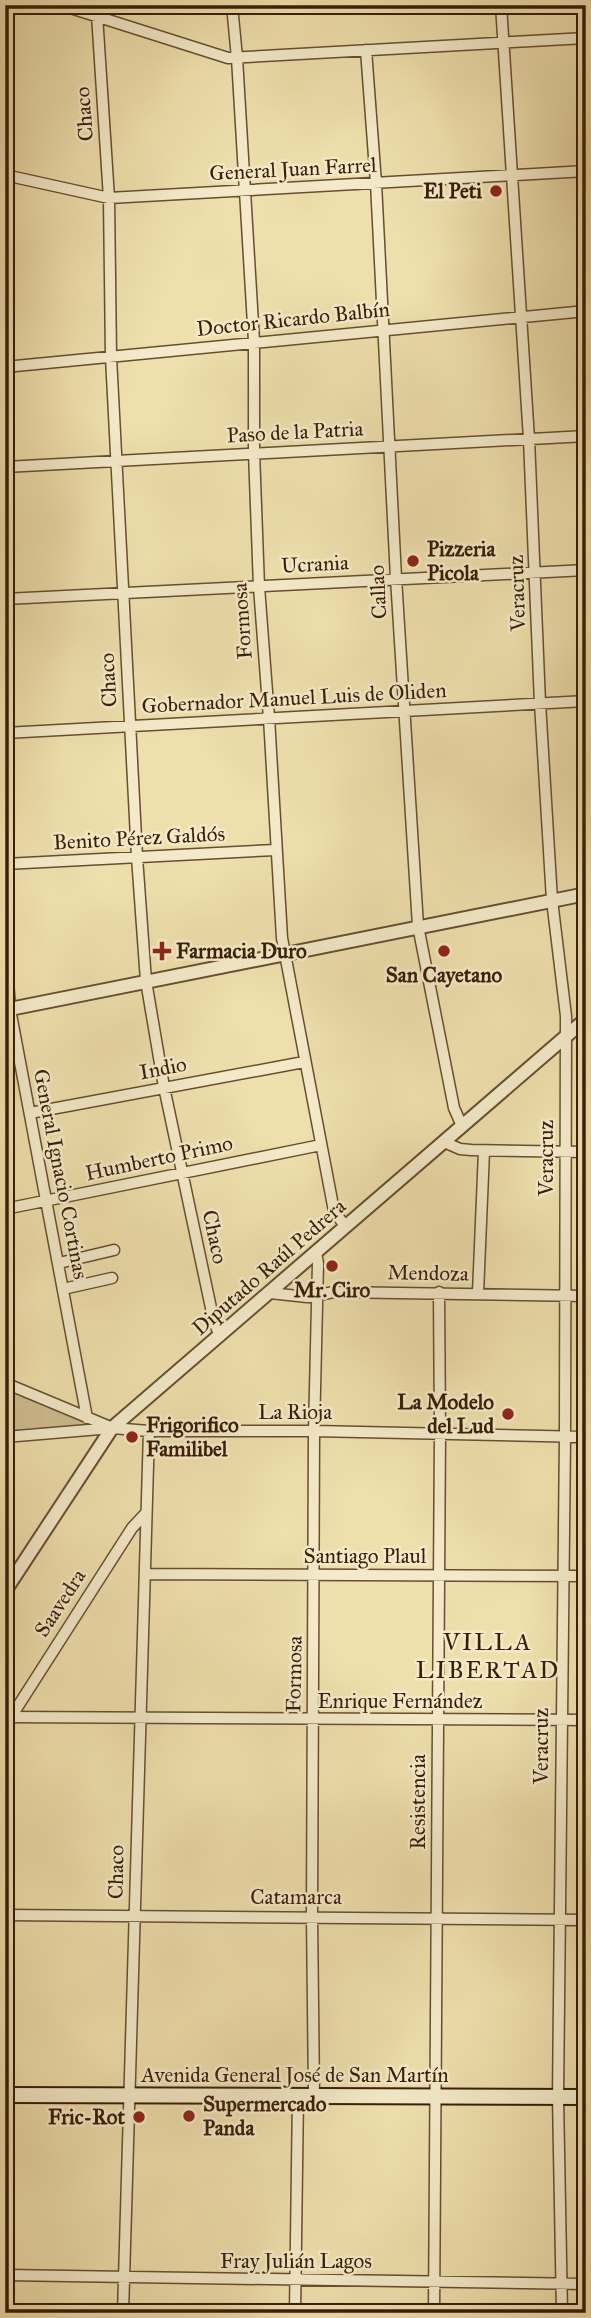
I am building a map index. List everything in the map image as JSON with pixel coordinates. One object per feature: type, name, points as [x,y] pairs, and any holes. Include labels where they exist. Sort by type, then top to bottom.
[{"type":"main road","name":"Avenida General José de San Martín","points":[[5,2095],[586,2097]]},
{"type":"street","points":[[61,5],[219,55],[237,58],[586,38]]},
{"type":"street","name":"Formosa","points":[[232,5],[254,341],[254,453],[259,587],[284,952],[334,1211],[345,1226]]},
{"type":"street","name":"Veracruz","points":[[500,5],[529,439],[540,703],[552,900],[566,1016],[565,1436],[558,2097],[562,2313]]},
{"type":"street","name":"Chaco","points":[[97,15],[109,198],[111,357],[123,594],[146,981],[164,1087],[214,1322],[220,1336]]},
{"type":"street","name":"Callao","points":[[366,50],[376,183],[396,578],[418,926],[454,1108],[462,1126]]},
{"type":"street","name":"General Juan Farrel","points":[[5,174],[109,198],[586,171]]},
{"type":"street","name":"Doctor Ricardo Balbín","points":[[5,367],[586,311]]},
{"type":"street","name":"Paso de la Patria","points":[[5,467],[586,436]]},
{"type":"street","name":"Ucrania","points":[[5,599],[586,570]]},
{"type":"street","name":"Gobernador Manuel Luis de Oliden","points":[[5,733],[586,701]]},
{"type":"street","name":"Benito Pérez Galdós","points":[[5,864],[275,850]]},
{"type":"street","points":[[7,1009],[586,894]]},
{"type":"street","name":"General Ignacio Cortinas","points":[[5,937],[7,1009],[30,1113],[87,1418]]},
{"type":"street","name":"Diputado Raúl Pedrera","points":[[5,1591],[10,1575],[112,1428],[586,1019]]},
{"type":"street","name":"Indio","points":[[30,1113],[304,1062]]},
{"type":"street","points":[[444,1142],[460,1149],[484,1151],[586,1152]]},
{"type":"street","name":"Humberto Primo","points":[[5,1209],[321,1145]]},
{"type":"street","points":[[478,1293],[484,1151]]},
{"type":"street","points":[[59,1263],[114,1250]]},
{"type":"street","name":"Formosa","points":[[314,2095],[312,1916],[316,1253]]},
{"type":"street","points":[[64,1289],[112,1278]]},
{"type":"street","name":"Mendoza","points":[[270,1293],[295,1296],[334,1292],[439,1292],[586,1296]]},
{"type":"street","name":"Resistencia","points":[[434,2313],[439,1292]]},
{"type":"street","points":[[5,1382],[112,1428]]},
{"type":"street","name":"La Rioja","points":[[5,1437],[112,1428],[149,1431],[314,1431],[586,1437]]},
{"type":"street","name":"Chaco","points":[[123,2313],[149,1431]]},
{"type":"street","name":"Saavedra","points":[[8,1717],[132,1528],[146,1513]]},
{"type":"street","name":"Santiago Plaul","points":[[145,1574],[586,1576]]},
{"type":"street","name":"Enrique Fernández","points":[[8,1717],[586,1720]]},
{"type":"street","name":"Catamarca","points":[[5,1915],[586,1920]]},
{"type":"street","points":[[295,2313],[298,2095]]},
{"type":"street","name":"Fray Julián Lagos","points":[[5,2275],[586,2284]]},
{"type":"shaded area","points":[[5,1383],[112,1428],[5,1437]]},
{"type":"place","name":"El Peti","points":[[496,191]]},
{"type":"place","name":"Pizzeria Picola","points":[[413,561]]},
{"type":"place","name":"Farmacia Duro","points":[[162,951]]},
{"type":"place","name":"San Cayetano","points":[[444,951]]},
{"type":"place","name":"Mr. Ciro","points":[[332,1266]]},
{"type":"place","name":"La Modelo del Lud","points":[[508,1414]]},
{"type":"place","name":"Frigorifico Familibel","points":[[132,1437]]},
{"type":"place","name":"Supermercado Panda","points":[[189,2116]]},
{"type":"place","name":"Fric-Rot","points":[[139,2117]]},
{"type":"district","name":"VILLA LIBERTAD","points":[[488,1656]]}]
